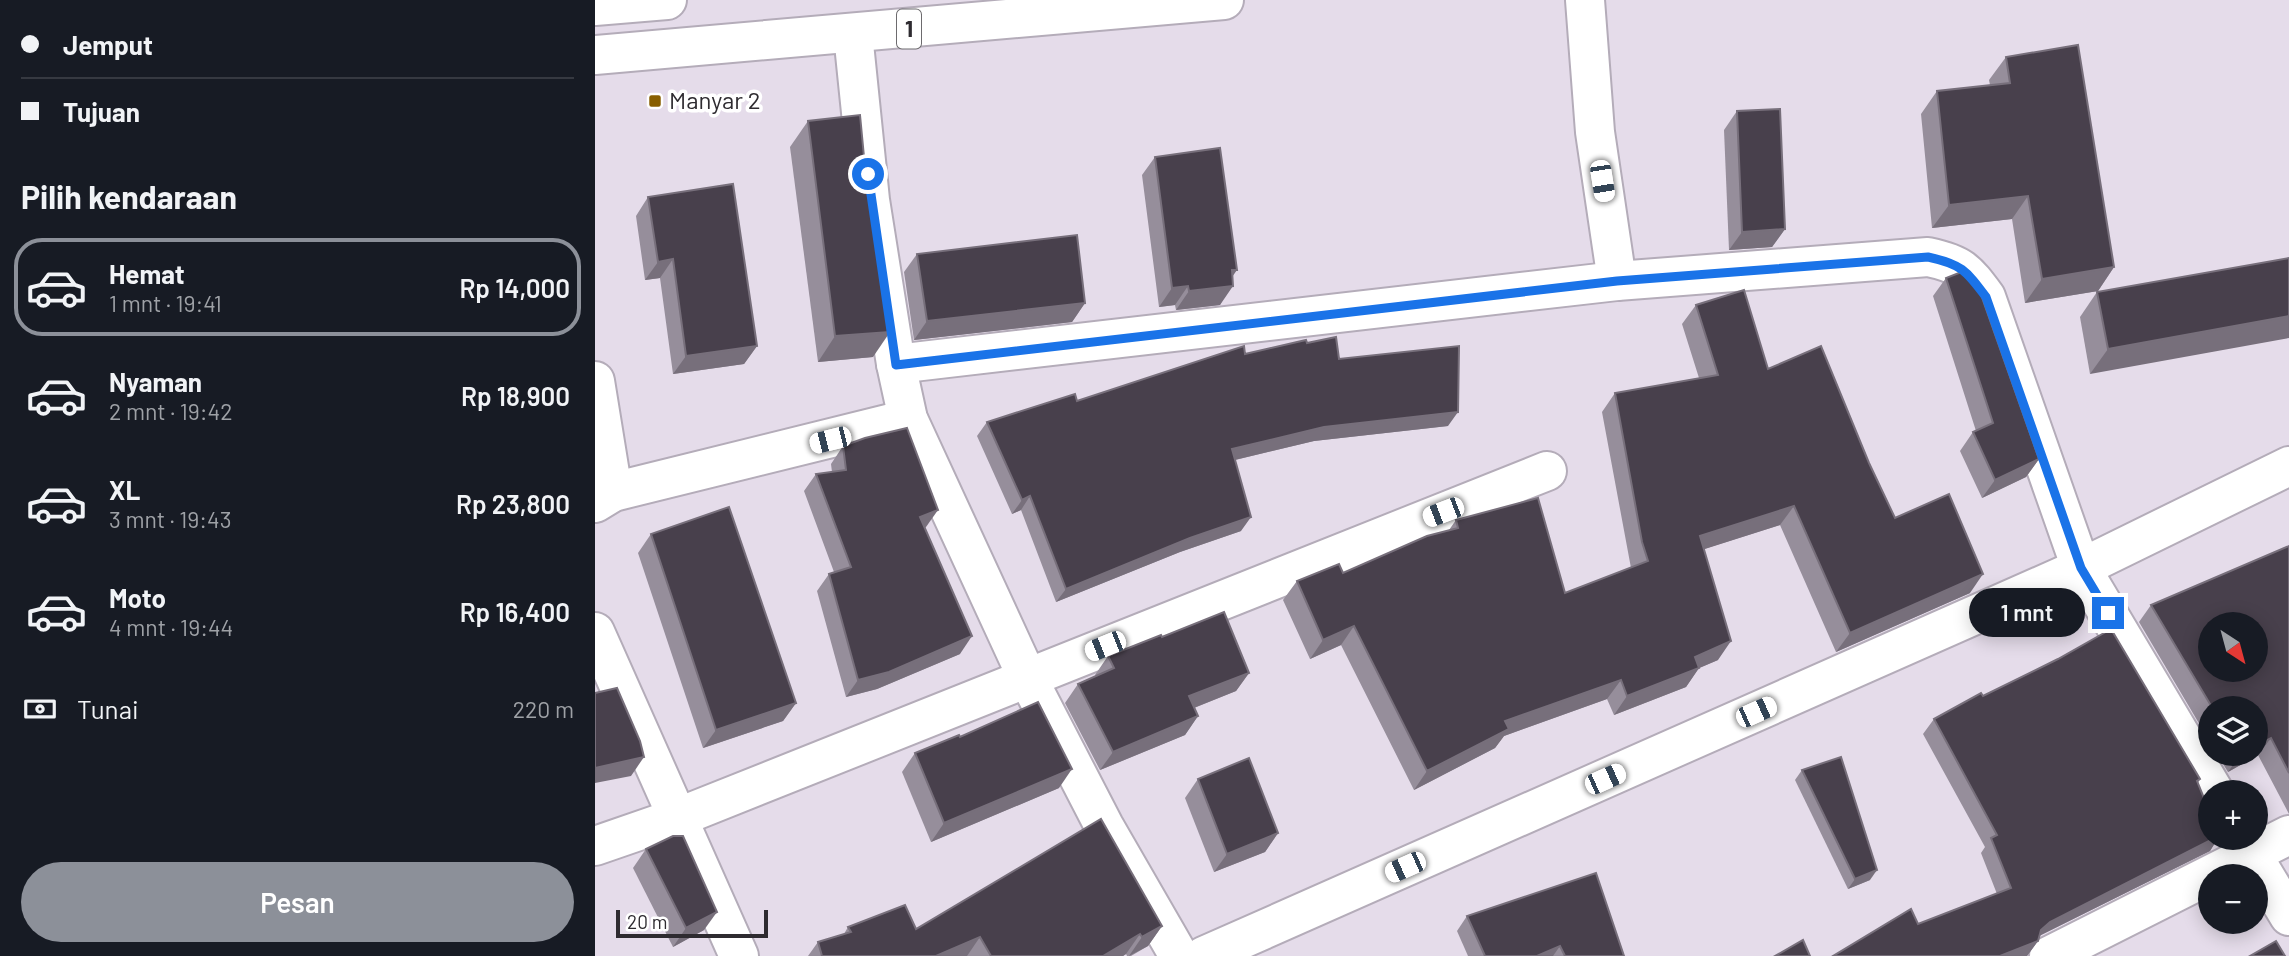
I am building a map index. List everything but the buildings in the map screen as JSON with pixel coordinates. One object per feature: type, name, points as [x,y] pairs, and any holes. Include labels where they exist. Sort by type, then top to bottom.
[{"type":"main road","points":[[595,6],[667,0]]},
{"type":"main road","name":"1","points":[[595,55],[1224,0]]},
{"type":"main road","points":[[1585,0],[1595,132],[1617,281]]},
{"type":"main road","points":[[853,34],[870,200],[896,365],[908,419],[1027,677],[1104,826],[1179,956]]},
{"type":"main road","points":[[896,365],[1617,281],[1928,257],[1951,262],[1967,272],[1986,297],[2081,568],[2207,780]]},
{"type":"main road","points":[[595,381],[604,498],[908,419]]},
{"type":"main road","points":[[1204,956],[2081,568],[2289,466]]},
{"type":"main road","points":[[595,846],[679,817],[1547,471]]},
{"type":"main road","points":[[595,632],[740,956]]},
{"type":"main road","points":[[2268,840],[2289,835]]},
{"type":"main road","points":[[2049,956],[2239,850]]},
{"type":"main road","points":[[2248,850],[2289,916]]},
{"type":"place","name":"Manyar 2","points":[[655,101]]},
{"type":"route","points":[[868,174],[896,365],[1617,281],[1928,257],[1951,262],[1967,272],[1986,297],[2081,568],[2108,613]]}]
